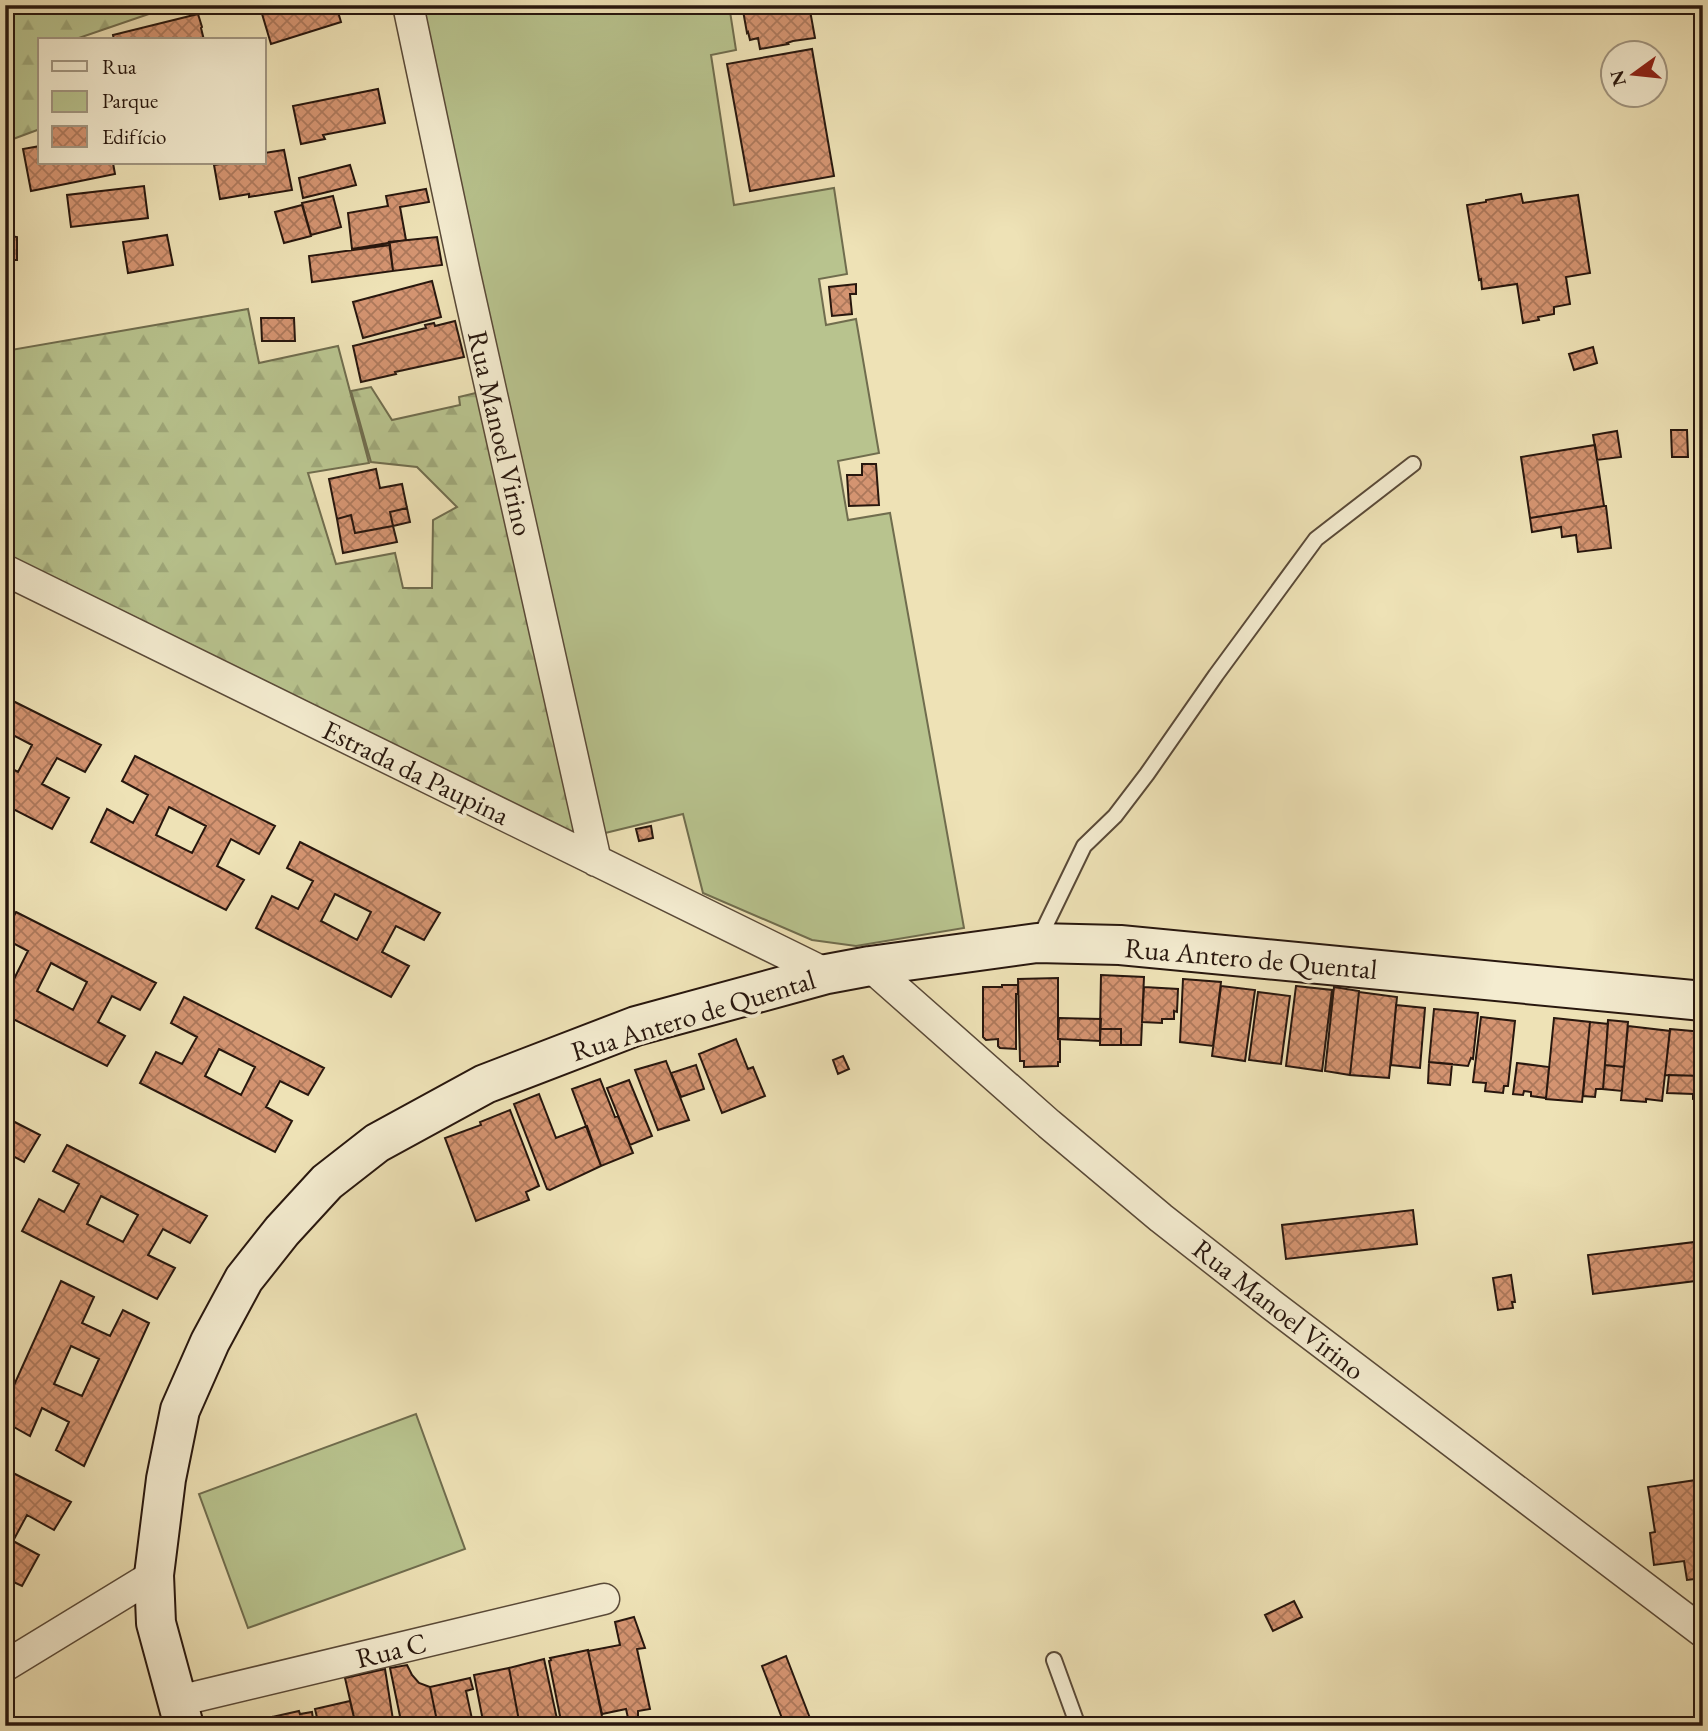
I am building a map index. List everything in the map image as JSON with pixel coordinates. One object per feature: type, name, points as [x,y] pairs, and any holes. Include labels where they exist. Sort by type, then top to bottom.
[{"type":"street","name":"Rua Manoel Virino","points":[[408,5],[468,288],[596,861]]},
{"type":"street","name":"Estrada da Paupina","points":[[5,570],[827,974]]},
{"type":"street","name":"Rua Antero de Quental","points":[[181,1714],[156,1623],[154,1575],[166,1479],[180,1410],[210,1342],[244,1279],[282,1231],[327,1182],[377,1143],[485,1084],[636,1026],[827,974],[1037,943],[1121,945],[1703,1001]]},
{"type":"street","name":"Rua Manoel Virino","points":[[870,966],[1049,1124],[1161,1218],[1703,1632]]},
{"type":"street","points":[[5,1666],[154,1575]]},
{"type":"street","name":"Rua C","points":[[181,1714],[604,1599]]},
{"type":"lane","points":[[1037,943],[1084,846],[1115,816],[1131,795],[1316,539],[1413,464]]},
{"type":"lane","points":[[1054,1660],[1078,1726]]},
{"type":"green space","points":[[5,5],[175,5],[79,38],[38,38],[38,130],[5,142]]},
{"type":"green space","points":[[414,5],[729,5],[736,50],[711,55],[734,205],[834,188],[847,274],[819,279],[826,325],[856,319],[879,453],[838,461],[848,520],[890,513],[964,928],[856,946],[812,940],[703,893],[683,814],[597,835]]},
{"type":"green space","points":[[248,309],[259,363],[338,346],[369,463],[308,473],[336,564],[395,553],[403,588],[432,588],[433,520],[457,507],[417,467],[371,462],[351,391],[371,387],[392,420],[460,405],[459,397],[484,391],[583,846],[5,557],[5,351]]},
{"type":"green space","points":[[416,1414],[465,1549],[248,1628],[199,1494]]},
{"type":"building","points":[[336,5],[341,22],[271,44],[260,7]]},
{"type":"building","points":[[742,5],[809,5],[815,38],[760,49],[758,38],[750,40],[747,33]]},
{"type":"building","points":[[198,14],[204,38],[114,38],[113,35]]},
{"type":"building","points":[[812,49],[834,176],[750,191],[727,64]]},
{"type":"building","points":[[378,89],[385,123],[323,135],[325,139],[301,144],[293,106]]},
{"type":"building","points":[[38,146],[38,164],[113,164],[115,174],[31,191],[23,149]]},
{"type":"building","points":[[284,150],[292,190],[220,199],[214,165],[266,164],[266,153]]},
{"type":"building","points":[[350,165],[356,185],[303,198],[299,178]]},
{"type":"building","points":[[144,186],[148,218],[71,227],[67,195]]},
{"type":"building","points":[[426,189],[429,202],[400,207],[406,240],[352,249],[348,213],[388,206],[386,196]]},
{"type":"building","points":[[1521,194],[1523,203],[1578,195],[1590,273],[1566,277],[1570,304],[1554,307],[1554,314],[1523,323],[1517,284],[1482,289],[1467,205]]},
{"type":"building","points":[[333,196],[341,227],[311,235],[302,203]]},
{"type":"building","points":[[302,205],[311,236],[284,243],[275,212]]},
{"type":"building","points":[[5,235],[17,237],[17,260],[5,260]]},
{"type":"building","points":[[167,235],[173,265],[128,273],[123,242]]},
{"type":"building","points":[[437,237],[442,265],[393,271],[389,242]]},
{"type":"building","points":[[390,245],[393,271],[312,282],[309,256]]},
{"type":"building","points":[[432,281],[441,317],[363,338],[353,302]]},
{"type":"building","points":[[856,284],[856,294],[850,294],[852,314],[832,316],[829,287]]},
{"type":"building","points":[[261,318],[294,318],[295,341],[262,341]]},
{"type":"building","points":[[455,321],[464,357],[361,382],[353,346],[426,328],[425,325],[434,323],[435,326]]},
{"type":"building","points":[[1593,347],[1597,363],[1574,370],[1569,354]]},
{"type":"building","points":[[1671,430],[1687,430],[1688,457],[1672,457]]},
{"type":"building","points":[[1617,431],[1621,457],[1597,460],[1593,435]]},
{"type":"building","points":[[1595,445],[1604,506],[1530,518],[1521,457]]},
{"type":"building","points":[[862,464],[876,464],[879,505],[849,506],[847,475],[862,475]]},
{"type":"building","points":[[376,469],[380,488],[402,484],[407,508],[390,512],[393,526],[355,533],[351,515],[337,519],[329,479]]},
{"type":"building","points":[[1606,506],[1611,548],[1578,552],[1576,535],[1562,537],[1561,527],[1532,532],[1530,518]]},
{"type":"building","points":[[407,508],[410,522],[393,526],[390,512]]},
{"type":"building","points":[[351,515],[355,533],[393,526],[397,542],[343,553],[337,519]]},
{"type":"building","points":[[5,697],[101,745],[85,772],[57,758],[42,784],[69,798],[52,829],[5,805],[5,765],[18,772],[32,745],[5,731]]},
{"type":"building","points":[[135,756],[275,826],[259,854],[231,839],[217,866],[244,880],[226,910],[91,842],[107,809],[133,823],[148,795],[122,781]],"holes":[[[169,807],[206,826],[192,853],[156,835]]]},
{"type":"building","points":[[651,826],[653,838],[639,841],[636,829]]},
{"type":"building","points":[[300,842],[440,913],[424,940],[396,926],[382,952],[409,966],[391,997],[256,928],[272,896],[298,909],[313,881],[287,868]],"holes":[[[335,894],[371,912],[357,940],[321,921]]]},
{"type":"building","points":[[16,912],[156,983],[140,1010],[112,996],[98,1022],[125,1036],[107,1066],[5,1015],[5,974],[14,979],[28,951],[5,939],[5,933]],"holes":[[[51,963],[87,982],[73,1010],[37,991]]]},
{"type":"building","points":[[1101,975],[1144,977],[1141,1045],[1121,1045],[1121,1029],[1100,1029]]},
{"type":"building","points":[[1058,978],[1060,1062],[1058,1066],[1024,1067],[1024,1061],[1020,1061],[1018,979]]},
{"type":"building","points":[[1183,979],[1221,982],[1213,1046],[1180,1042]]},
{"type":"building","points":[[1018,985],[1016,1049],[1000,1048],[998,1039],[986,1040],[983,1037],[983,987]]},
{"type":"building","points":[[1221,986],[1255,990],[1245,1061],[1212,1056]]},
{"type":"building","points":[[1296,986],[1332,990],[1322,1071],[1286,1066]]},
{"type":"building","points":[[1144,987],[1178,989],[1174,1019],[1162,1019],[1162,1023],[1142,1022]]},
{"type":"building","points":[[1334,987],[1359,991],[1350,1075],[1325,1071]]},
{"type":"building","points":[[1258,992],[1290,996],[1281,1064],[1249,1060]]},
{"type":"building","points":[[1359,992],[1397,997],[1389,1078],[1350,1075]]},
{"type":"building","points":[[184,997],[324,1068],[308,1095],[280,1081],[266,1107],[292,1121],[275,1152],[140,1083],[156,1052],[182,1064],[197,1037],[171,1023]],"holes":[[[219,1049],[255,1067],[241,1095],[205,1076]]]},
{"type":"building","points":[[1396,1005],[1425,1008],[1420,1068],[1391,1065]]},
{"type":"building","points":[[1434,1009],[1478,1013],[1473,1059],[1471,1058],[1468,1066],[1429,1062]]},
{"type":"building","points":[[1481,1017],[1515,1021],[1508,1086],[1504,1086],[1503,1093],[1485,1091],[1486,1083],[1473,1082]]},
{"type":"building","points":[[1059,1018],[1101,1019],[1100,1041],[1058,1039]]},
{"type":"building","points":[[1554,1018],[1590,1022],[1582,1102],[1546,1099]]},
{"type":"building","points":[[1608,1020],[1628,1022],[1624,1067],[1605,1065]]},
{"type":"building","points":[[1590,1022],[1608,1024],[1603,1089],[1596,1089],[1595,1097],[1583,1096]]},
{"type":"building","points":[[1628,1026],[1670,1031],[1662,1101],[1621,1100]]},
{"type":"building","points":[[1100,1029],[1121,1029],[1121,1045],[1100,1045]]},
{"type":"building","points":[[1670,1029],[1703,1032],[1703,1076],[1665,1075]]},
{"type":"building","points":[[736,1039],[748,1069],[753,1067],[765,1096],[722,1113],[699,1054]]},
{"type":"building","points":[[843,1056],[849,1069],[838,1074],[833,1060]]},
{"type":"building","points":[[666,1061],[689,1120],[658,1130],[635,1070]]},
{"type":"building","points":[[1429,1062],[1452,1064],[1450,1085],[1428,1083]]},
{"type":"building","points":[[1517,1063],[1549,1067],[1546,1098],[1531,1096],[1531,1092],[1524,1091],[1523,1095],[1513,1094]]},
{"type":"building","points":[[696,1065],[704,1089],[681,1097],[671,1073]]},
{"type":"building","points":[[1605,1065],[1624,1067],[1622,1091],[1603,1089]]},
{"type":"building","points":[[1669,1075],[1703,1076],[1701,1101],[1693,1099],[1693,1094],[1667,1093]]},
{"type":"building","points":[[600,1079],[633,1153],[601,1166],[572,1089]]},
{"type":"building","points":[[629,1080],[652,1136],[630,1145],[607,1088]]},
{"type":"building","points":[[539,1094],[556,1138],[587,1126],[601,1166],[550,1190],[547,1189],[514,1104]]},
{"type":"building","points":[[510,1110],[539,1186],[526,1192],[529,1200],[476,1221],[445,1138],[481,1125],[480,1122]]},
{"type":"building","points":[[5,1117],[40,1135],[24,1162],[5,1152]]},
{"type":"building","points":[[67,1145],[207,1216],[190,1243],[163,1229],[148,1255],[175,1268],[157,1299],[22,1231],[39,1199],[64,1212],[79,1184],[53,1171]],"holes":[[[101,1196],[138,1215],[123,1242],[87,1224]]]},
{"type":"building","points":[[1413,1210],[1417,1244],[1286,1259],[1282,1225]]},
{"type":"building","points":[[1703,1241],[1703,1280],[1593,1294],[1588,1255]]},
{"type":"building","points":[[1511,1275],[1515,1302],[1512,1302],[1513,1308],[1498,1310],[1493,1278]]},
{"type":"building","points":[[61,1281],[94,1297],[82,1323],[110,1336],[123,1310],[149,1323],[84,1466],[56,1450],[69,1422],[42,1408],[30,1436],[5,1422],[5,1405]],"holes":[[[71,1346],[99,1359],[82,1396],[54,1384]]]},
{"type":"building","points":[[5,1469],[71,1502],[54,1530],[27,1515],[13,1541],[39,1555],[22,1586],[5,1578]]},
{"type":"building","points":[[1703,1479],[1703,1578],[1687,1580],[1684,1561],[1654,1565],[1650,1533],[1655,1532],[1648,1487]]},
{"type":"building","points":[[1294,1601],[1302,1617],[1273,1631],[1265,1615]]},
{"type":"building","points":[[634,1617],[645,1648],[637,1649],[650,1709],[638,1711],[638,1717],[628,1718],[626,1709],[602,1714],[588,1651],[620,1645],[615,1622]]},
{"type":"building","points":[[588,1650],[604,1726],[562,1726],[550,1658]]},
{"type":"building","points":[[786,1656],[813,1726],[785,1726],[762,1666]]},
{"type":"building","points":[[544,1659],[557,1719],[553,1720],[554,1726],[520,1726],[509,1668]]},
{"type":"building","points":[[407,1665],[419,1683],[430,1687],[438,1726],[402,1726],[390,1668]]},
{"type":"building","points":[[509,1668],[520,1726],[484,1726],[474,1675]]},
{"type":"building","points":[[385,1669],[394,1726],[356,1726],[345,1678]]},
{"type":"building","points":[[470,1678],[473,1689],[466,1691],[472,1719],[479,1718],[480,1726],[438,1726],[430,1687]]},
{"type":"building","points":[[350,1701],[356,1726],[319,1726],[315,1709]]},
{"type":"building","points":[[299,1711],[300,1714],[312,1712],[314,1726],[273,1726],[272,1717]]},
{"type":"building","points":[[272,1717],[273,1726],[240,1726],[240,1725]]}]
